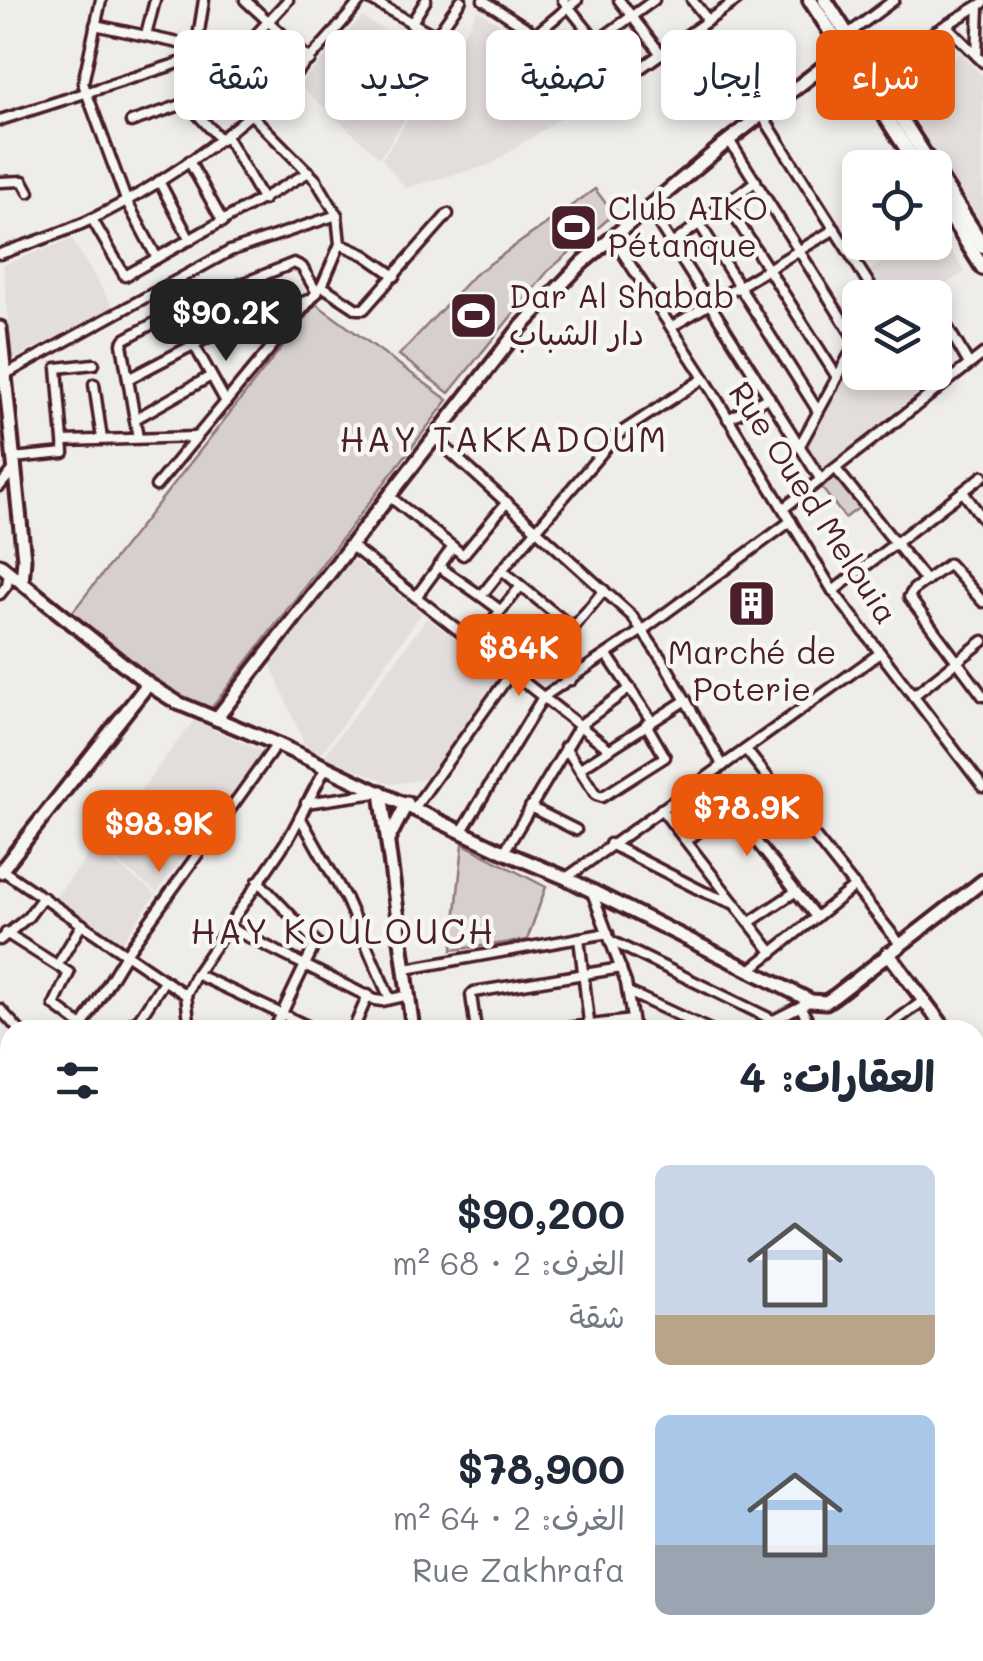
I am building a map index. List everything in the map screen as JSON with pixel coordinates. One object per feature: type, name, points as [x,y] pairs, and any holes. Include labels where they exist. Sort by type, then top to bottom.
[{"type":"main road","points":[[810,0],[837,30]]},
{"type":"main road","points":[[825,0],[841,30]]},
{"type":"main road","points":[[892,120],[909,150]]},
{"type":"main road","points":[[903,120],[922,150]]},
{"type":"main road","points":[[952,197],[983,246]]},
{"type":"main road","points":[[952,219],[983,268]]},
{"type":"street","points":[[101,0],[83,76],[85,93],[126,200],[156,258]]},
{"type":"street","points":[[146,35],[155,0]]},
{"type":"street","points":[[199,30],[204,0]]},
{"type":"street","points":[[245,0],[310,60]]},
{"type":"street","points":[[260,30],[288,0]]},
{"type":"street","points":[[305,65],[361,0]]},
{"type":"street","points":[[371,0],[436,36],[460,0]]},
{"type":"street","points":[[410,24],[426,0]]},
{"type":"street","points":[[485,0],[530,30]]},
{"type":"street","points":[[619,0],[661,54],[641,68]]},
{"type":"street","points":[[614,30],[654,0]]},
{"type":"street","points":[[692,0],[706,19]]},
{"type":"street","points":[[692,30],[737,0]]},
{"type":"street","points":[[862,30],[894,0]]},
{"type":"street","points":[[540,30],[570,2],[590,30]]},
{"type":"street","points":[[938,30],[981,4]]},
{"type":"street","points":[[980,60],[981,4]]},
{"type":"street","points":[[95,25],[174,43]]},
{"type":"street","points":[[946,25],[980,60]]},
{"type":"street","points":[[0,120],[174,65]]},
{"type":"street","points":[[796,86],[816,69]]},
{"type":"street","points":[[130,122],[187,103],[224,138],[263,200]]},
{"type":"street","points":[[0,254],[92,219],[190,161],[246,120]]},
{"type":"street","points":[[156,486],[317,293],[340,244],[336,214],[324,191],[259,120]]},
{"type":"street","points":[[216,719],[538,307],[573,271],[754,120]]},
{"type":"street","points":[[766,120],[867,280]]},
{"type":"street","points":[[729,140],[842,316]]},
{"type":"street","points":[[190,161],[223,222]]},
{"type":"street","points":[[92,219],[125,276],[309,172]]},
{"type":"street","points":[[159,180],[190,240]]},
{"type":"street","points":[[0,182],[23,181],[29,192]]},
{"type":"street","points":[[672,244],[756,181]]},
{"type":"street","points":[[726,202],[837,377]]},
{"type":"street","points":[[649,208],[821,480]]},
{"type":"street","points":[[2,376],[230,251],[336,214]]},
{"type":"street","points":[[138,438],[123,341],[183,307],[294,263],[302,267],[317,293],[360,310],[368,307],[448,214]]},
{"type":"street","points":[[699,224],[818,411]]},
{"type":"street","points":[[672,327],[835,229]]},
{"type":"street","name":"Rue Oued Melouia","points":[[613,238],[704,378],[833,591],[983,787]]},
{"type":"street","points":[[340,244],[365,255],[395,276]]},
{"type":"street","points":[[128,379],[193,343],[317,293]]},
{"type":"street","points":[[0,328],[4,408],[25,570],[22,582]]},
{"type":"street","points":[[952,335],[969,364]]},
{"type":"street","points":[[193,343],[226,402]]},
{"type":"street","points":[[784,508],[983,354]]},
{"type":"street","points":[[0,486],[13,463],[63,453],[57,368],[94,364]]},
{"type":"street","points":[[799,446],[842,368]]},
{"type":"street","points":[[135,418],[211,376]]},
{"type":"street","points":[[481,596],[617,435],[704,378]]},
{"type":"street","points":[[94,384],[102,439]]},
{"type":"street","points":[[728,419],[768,397]]},
{"type":"street","points":[[64,442],[195,437]]},
{"type":"street","points":[[435,438],[644,629],[723,766]]},
{"type":"street","points":[[836,469],[926,580]]},
{"type":"street","points":[[833,591],[983,476]]},
{"type":"street","points":[[962,492],[983,519]]},
{"type":"street","points":[[388,496],[462,554]]},
{"type":"street","points":[[447,573],[506,502]]},
{"type":"street","points":[[462,830],[543,697],[791,521]]},
{"type":"street","points":[[0,594],[22,540]]},
{"type":"street","points":[[350,546],[609,749]]},
{"type":"street","points":[[416,597],[453,547]]},
{"type":"street","points":[[983,602],[950,564],[911,592],[910,600],[983,696]]},
{"type":"street","points":[[438,566],[500,610]]},
{"type":"street","points":[[502,570],[574,628]]},
{"type":"street","points":[[5,574],[22,582],[148,684],[178,703],[411,805],[750,970],[806,1004],[810,1020]]},
{"type":"street","points":[[474,643],[521,586]]},
{"type":"street","points":[[548,660],[604,590]]},
{"type":"street","points":[[557,648],[540,637],[534,648],[571,680]]},
{"type":"street","points":[[913,696],[983,641]]},
{"type":"street","points":[[566,878],[880,653]]},
{"type":"street","points":[[565,746],[600,797],[665,758],[630,688],[607,655]]},
{"type":"street","points":[[388,840],[511,673]]},
{"type":"street","points":[[148,684],[1,871],[186,995]]},
{"type":"street","points":[[504,852],[580,725],[630,688]]},
{"type":"street","points":[[579,769],[686,700]]},
{"type":"street","points":[[86,1020],[126,954],[277,744]]},
{"type":"street","points":[[746,750],[900,944]]},
{"type":"street","points":[[189,1020],[186,995],[196,974],[300,817],[326,767]]},
{"type":"street","points":[[706,778],[816,917]]},
{"type":"street","points":[[306,803],[381,792]]},
{"type":"street","points":[[381,792],[412,1020]]},
{"type":"street","points":[[530,807],[576,830]]},
{"type":"street","points":[[687,841],[728,807]]},
{"type":"street","points":[[661,809],[772,952]]},
{"type":"street","points":[[300,817],[352,911],[390,998]]},
{"type":"street","points":[[610,844],[735,904]]},
{"type":"street","points":[[258,881],[315,938],[316,944],[278,1020]]},
{"type":"street","points":[[777,1020],[806,1004],[826,1002],[983,881]]},
{"type":"street","points":[[750,970],[855,886]]},
{"type":"street","points":[[592,891],[622,968],[632,1020]]},
{"type":"street","points":[[750,922],[795,892]]},
{"type":"street","points":[[43,898],[28,917],[3,937],[58,964],[69,975],[54,1006],[71,1020]]},
{"type":"street","points":[[58,964],[82,924]]},
{"type":"street","points":[[226,926],[379,1001],[409,994]]},
{"type":"street","points":[[406,969],[579,938],[609,937],[773,1020]]},
{"type":"street","points":[[579,938],[589,1020]]},
{"type":"street","points":[[888,953],[938,1020]]},
{"type":"street","points":[[474,1020],[471,997],[476,991],[622,968]]},
{"type":"street","points":[[196,974],[294,1020]]},
{"type":"street","points":[[138,1020],[164,981]]},
{"type":"street","points":[[628,992],[690,1020]]},
{"type":"street","points":[[357,1020],[368,996]]},
{"type":"street","points":[[897,1020],[923,1001]]},
{"type":"street","points":[[0,1331],[0,1359]]},
{"type":"shaded area","points":[[478,10],[509,30],[486,30],[486,120],[558,120],[490,165],[405,188],[382,159],[407,120],[466,120],[465,30]]},
{"type":"shaded area","points":[[362,17],[384,30],[350,30]]},
{"type":"shaded area","points":[[960,53],[983,76],[983,234],[952,183],[952,150],[932,150],[913,120],[955,120],[955,57]]},
{"type":"shaded area","points":[[325,57],[325,108],[305,90],[305,79]]},
{"type":"shaded area","points":[[338,120],[404,120],[380,158]]},
{"type":"shaded area","name":"Dar Al Shabab دار الشباب","points":[[595,189],[614,214],[548,271],[449,393],[399,355],[474,275]]},
{"type":"shaded area","points":[[72,239],[113,307],[12,360],[3,265]]},
{"type":"shaded area","points":[[952,252],[965,272],[952,280],[872,280],[867,272],[886,260],[952,260]]},
{"type":"shaded area","points":[[316,304],[448,400],[210,710],[178,700],[70,615]]},
{"type":"shaded area","points":[[842,381],[842,390],[922,390],[820,471],[803,448]]},
{"type":"shaded area","points":[[836,475],[860,507],[845,518],[821,487]]},
{"type":"shaded area","points":[[351,558],[422,613],[319,757],[307,751],[270,663]]},
{"type":"shaded area","points":[[427,618],[502,675],[426,779],[392,784],[324,756]]},
{"type":"shaded area","points":[[194,720],[264,753],[196,841],[135,797]]},
{"type":"shaded area","points":[[133,798],[194,844],[157,892],[95,846]]},
{"type":"shaded area","points":[[463,844],[546,887],[527,940],[452,950]]},
{"type":"shaded area","points":[[94,848],[156,894],[121,943],[54,899]]},
{"type":"place","name":"Club AIKO Pétanque","points":[[573,227]]},
{"type":"place","name":"Dar Al Shabab دار الشباب","points":[[474,315]]},
{"type":"place","name":"Marché de Poterie","points":[[752,603]]},
{"type":"district","name":"HAY TAKKADOUM","points":[[504,440]]},
{"type":"district","name":"HAY KOULOUCH","points":[[343,932]]}]
